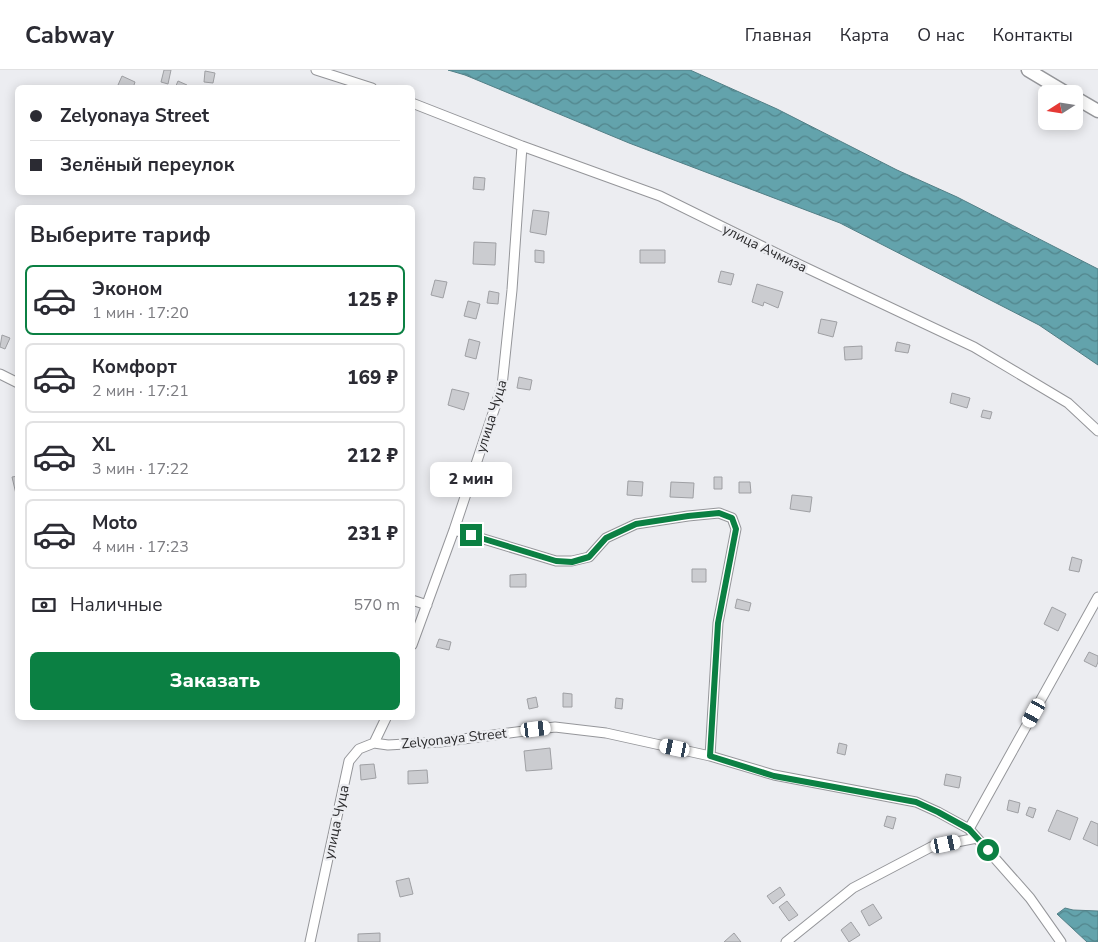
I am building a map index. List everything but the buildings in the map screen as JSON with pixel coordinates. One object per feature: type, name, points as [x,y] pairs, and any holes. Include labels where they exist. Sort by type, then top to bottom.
[{"type":"street","points":[[316,70],[363,85]]},
{"type":"street","points":[[1028,70],[1053,85]]},
{"type":"street","points":[[1083,102],[1098,111]]},
{"type":"street","name":"улица Ачмиза","points":[[415,104],[522,146],[660,196],[796,264],[974,347],[1068,403],[1098,431]]},
{"type":"street","name":"улица Чуца","points":[[415,637],[454,530],[502,386],[512,290],[522,146]]},
{"type":"street","points":[[0,374],[15,382]]},
{"type":"street","points":[[454,530],[556,561],[572,562],[589,557],[606,538],[636,524],[719,513],[732,518],[736,529],[718,623],[710,756]]},
{"type":"street","points":[[969,829],[1098,597]]},
{"type":"street","points":[[415,601],[427,605]]},
{"type":"street","points":[[374,743],[385,720]]},
{"type":"street","name":"Zelyonaya Street","points":[[374,743],[388,745],[440,742],[555,727],[606,733],[710,756],[774,776],[916,802],[969,829],[1030,898],[1061,942]]},
{"type":"street","name":"улица Чуца","points":[[310,942],[349,761],[359,749],[374,743]]},
{"type":"street","points":[[786,942],[853,888],[931,847],[977,838]]},
{"type":"water","points":[[448,70],[690,70],[777,109],[897,170],[957,197],[1098,269],[1098,365],[1039,325],[840,223],[629,143],[465,75]]},
{"type":"water","points":[[1065,908],[1098,911],[1098,942],[1087,942],[1057,914]]},
{"type":"route","points":[[471,535],[556,561],[572,562],[589,557],[606,538],[636,524],[719,513],[732,518],[736,529],[718,623],[710,756],[774,776],[916,802],[969,829],[988,850]]}]
